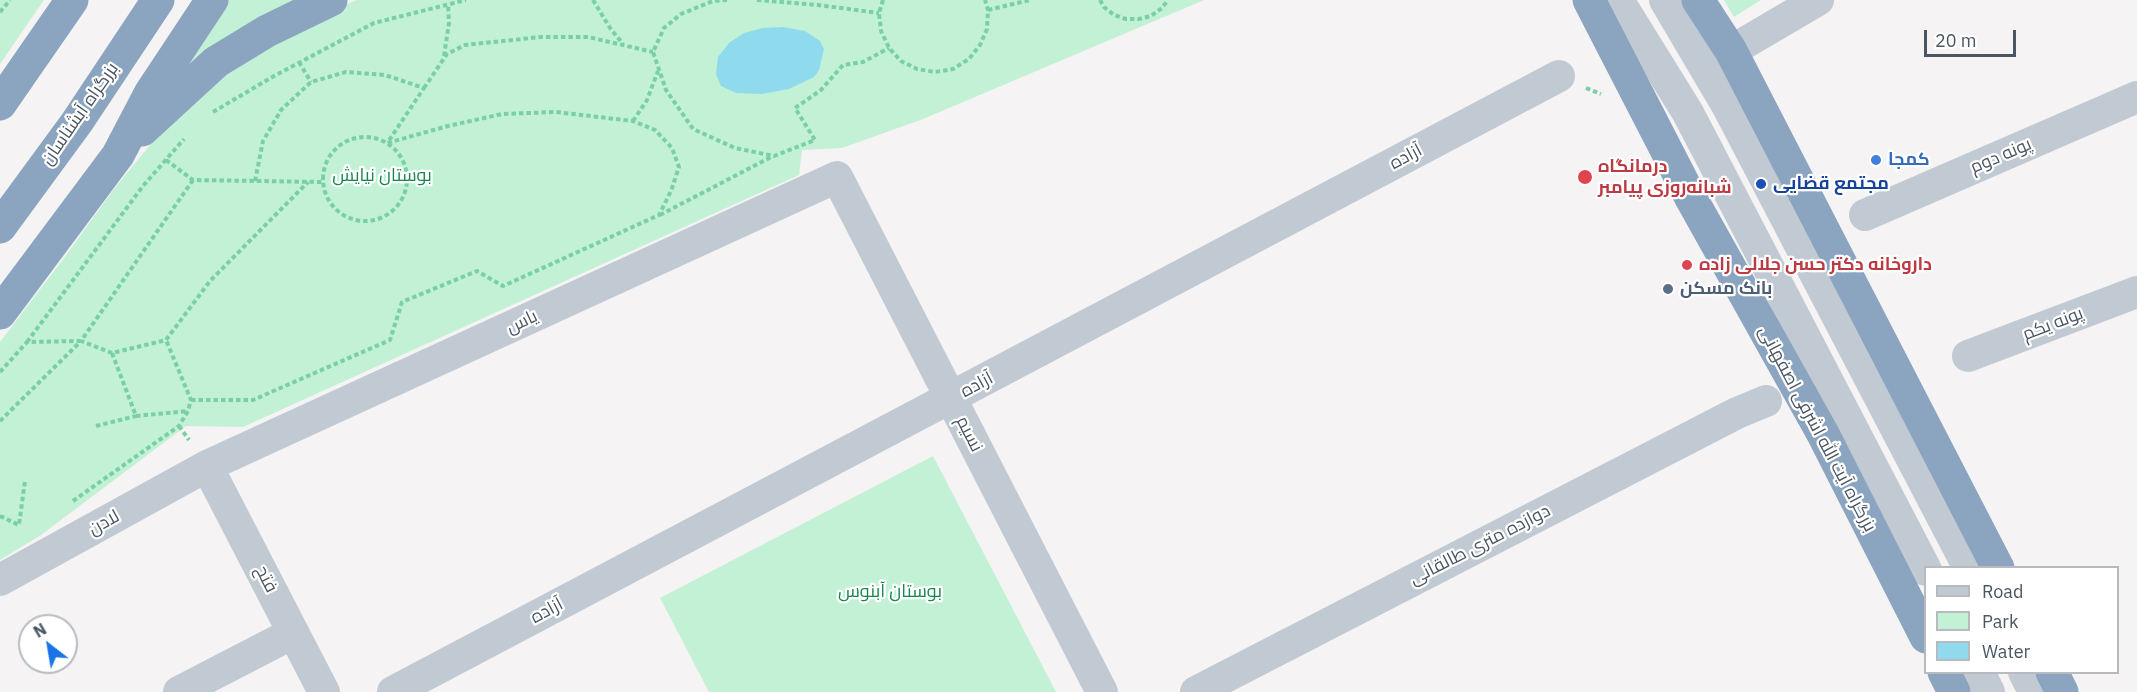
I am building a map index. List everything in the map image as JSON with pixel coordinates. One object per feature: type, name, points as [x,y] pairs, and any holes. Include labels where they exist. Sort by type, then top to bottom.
[{"type":"highway","points":[[0,104],[72,0]]},
{"type":"highway","name":"بزرگراه آبشناسان","points":[[0,227],[77,122],[158,0]]},
{"type":"highway","points":[[118,155],[151,92],[212,0]]},
{"type":"highway","points":[[0,313],[118,155],[168,105],[216,62],[267,31],[331,0]]},
{"type":"highway","name":"بزرگراه آیت الله اشرفی اصفهانی","points":[[1589,0],[1691,198],[1823,434],[1924,633]]},
{"type":"highway","points":[[1698,0],[1731,51],[1997,566]]},
{"type":"highway","points":[[1945,674],[1953,692]]},
{"type":"highway","points":[[2053,674],[2062,692]]},
{"type":"street","points":[[1618,0],[1688,112],[1924,566]]},
{"type":"street","points":[[1665,0],[1727,105],[1968,566]]},
{"type":"street","points":[[1731,51],[1818,0]]},
{"type":"street","name":"آزاده","points":[[393,692],[1559,76]]},
{"type":"street","name":"پونه دوم","points":[[1865,215],[2137,97]]},
{"type":"street","name":"نسیم","points":[[837,177],[1102,692]]},
{"type":"street","name":"یاس","points":[[207,466],[837,177]]},
{"type":"street","name":"پونه یکم","points":[[1968,356],[2137,292]]},
{"type":"street","name":"دوازده متری طالقانی","points":[[1196,692],[1737,413],[1766,401]]},
{"type":"street","name":"لادن","points":[[0,580],[207,466]]},
{"type":"street","name":"فتح","points":[[207,466],[324,692]]},
{"type":"street","points":[[179,692],[293,633]]},
{"type":"street","points":[[1980,674],[1989,692]]},
{"type":"street","points":[[2025,674],[2034,692]]},
{"type":"path","points":[[0,12],[10,0]]},
{"type":"path","points":[[208,115],[299,62],[374,23],[466,0]]},
{"type":"path","points":[[593,0],[623,45]]},
{"type":"path","points":[[727,0],[713,1],[681,14],[664,28],[653,52],[666,90],[693,129],[735,148],[774,156]]},
{"type":"path","points":[[757,0],[818,4],[879,13]]},
{"type":"path","points":[[883,0],[879,13],[881,31],[889,48],[901,61],[917,69],[935,72],[953,69],[969,59],[981,45],[987,29],[988,10],[985,0]]},
{"type":"path","points":[[988,10],[1030,0]]},
{"type":"path","points":[[1100,0],[1104,7],[1114,15],[1139,20],[1151,16],[1168,0]]},
{"type":"path","points":[[443,60],[449,23],[448,4]]},
{"type":"path","points":[[387,142],[447,54],[465,45],[541,37],[588,37],[653,52]]},
{"type":"path","points":[[191,400],[253,400],[390,340],[402,302],[477,271],[503,286],[659,215],[774,156],[814,140],[795,108],[821,90],[843,65],[863,62],[889,48]]},
{"type":"path","points":[[299,62],[311,82]]},
{"type":"path","points":[[633,121],[647,100],[659,69]]},
{"type":"path","points":[[255,181],[263,141],[281,110],[311,82],[346,72],[385,75],[424,88]]},
{"type":"path","points":[[387,142],[502,114],[556,112],[633,121],[655,130],[672,148],[679,168],[659,215]]},
{"type":"path","points":[[0,372],[27,342],[143,186],[186,136]]},
{"type":"path","points":[[362,136],[375,137],[387,142],[398,152],[405,165],[407,179],[405,193],[398,206],[387,215],[373,220],[359,220],[345,216],[334,208],[326,196],[322,182],[326,162],[338,146],[349,139],[362,136]]},
{"type":"path","points":[[166,160],[193,180],[322,182]]},
{"type":"path","points":[[0,421],[81,341],[193,180]]},
{"type":"path","points":[[27,342],[81,341],[112,352],[166,340],[210,280],[308,182]]},
{"type":"path","points":[[64,507],[179,426],[188,411],[191,400],[166,340]]},
{"type":"path","points":[[112,352],[136,416]]},
{"type":"path","points":[[96,426],[136,416],[188,411]]},
{"type":"path","points":[[0,516],[19,525],[25,481]]},
{"type":"green space","points":[[0,0],[44,0],[0,64]]},
{"type":"green space","points":[[223,0],[299,0],[172,79]]},
{"type":"green space","name":"بوستان نیایش","points":[[357,0],[1204,0],[923,119],[842,148],[802,150],[799,175],[243,427],[186,426],[41,535],[0,560],[0,342],[114,189],[176,113],[220,72],[329,11]]},
{"type":"green space","points":[[1724,0],[1761,0],[1734,17]]},
{"type":"green space","name":"بوستان آبنوس","points":[[933,456],[1056,692],[709,692],[660,598]]},
{"type":"water","points":[[783,27],[805,31],[820,41],[824,49],[819,70],[814,77],[789,89],[762,94],[736,93],[721,86],[716,74],[718,57],[729,43],[744,33],[763,28]]},
{"type":"place","name":"کمجا","points":[[1876,160]]},
{"type":"place","name":"درمانگاه شبانه‌روزی پیامبر","points":[[1585,177]]},
{"type":"place","name":"مجتمع قضایی","points":[[1761,184]]},
{"type":"place","name":"داروخانه دکتر حسن جلالی زاده","points":[[1687,265]]},
{"type":"place","name":"بانک مسکن","points":[[1668,289]]}]
